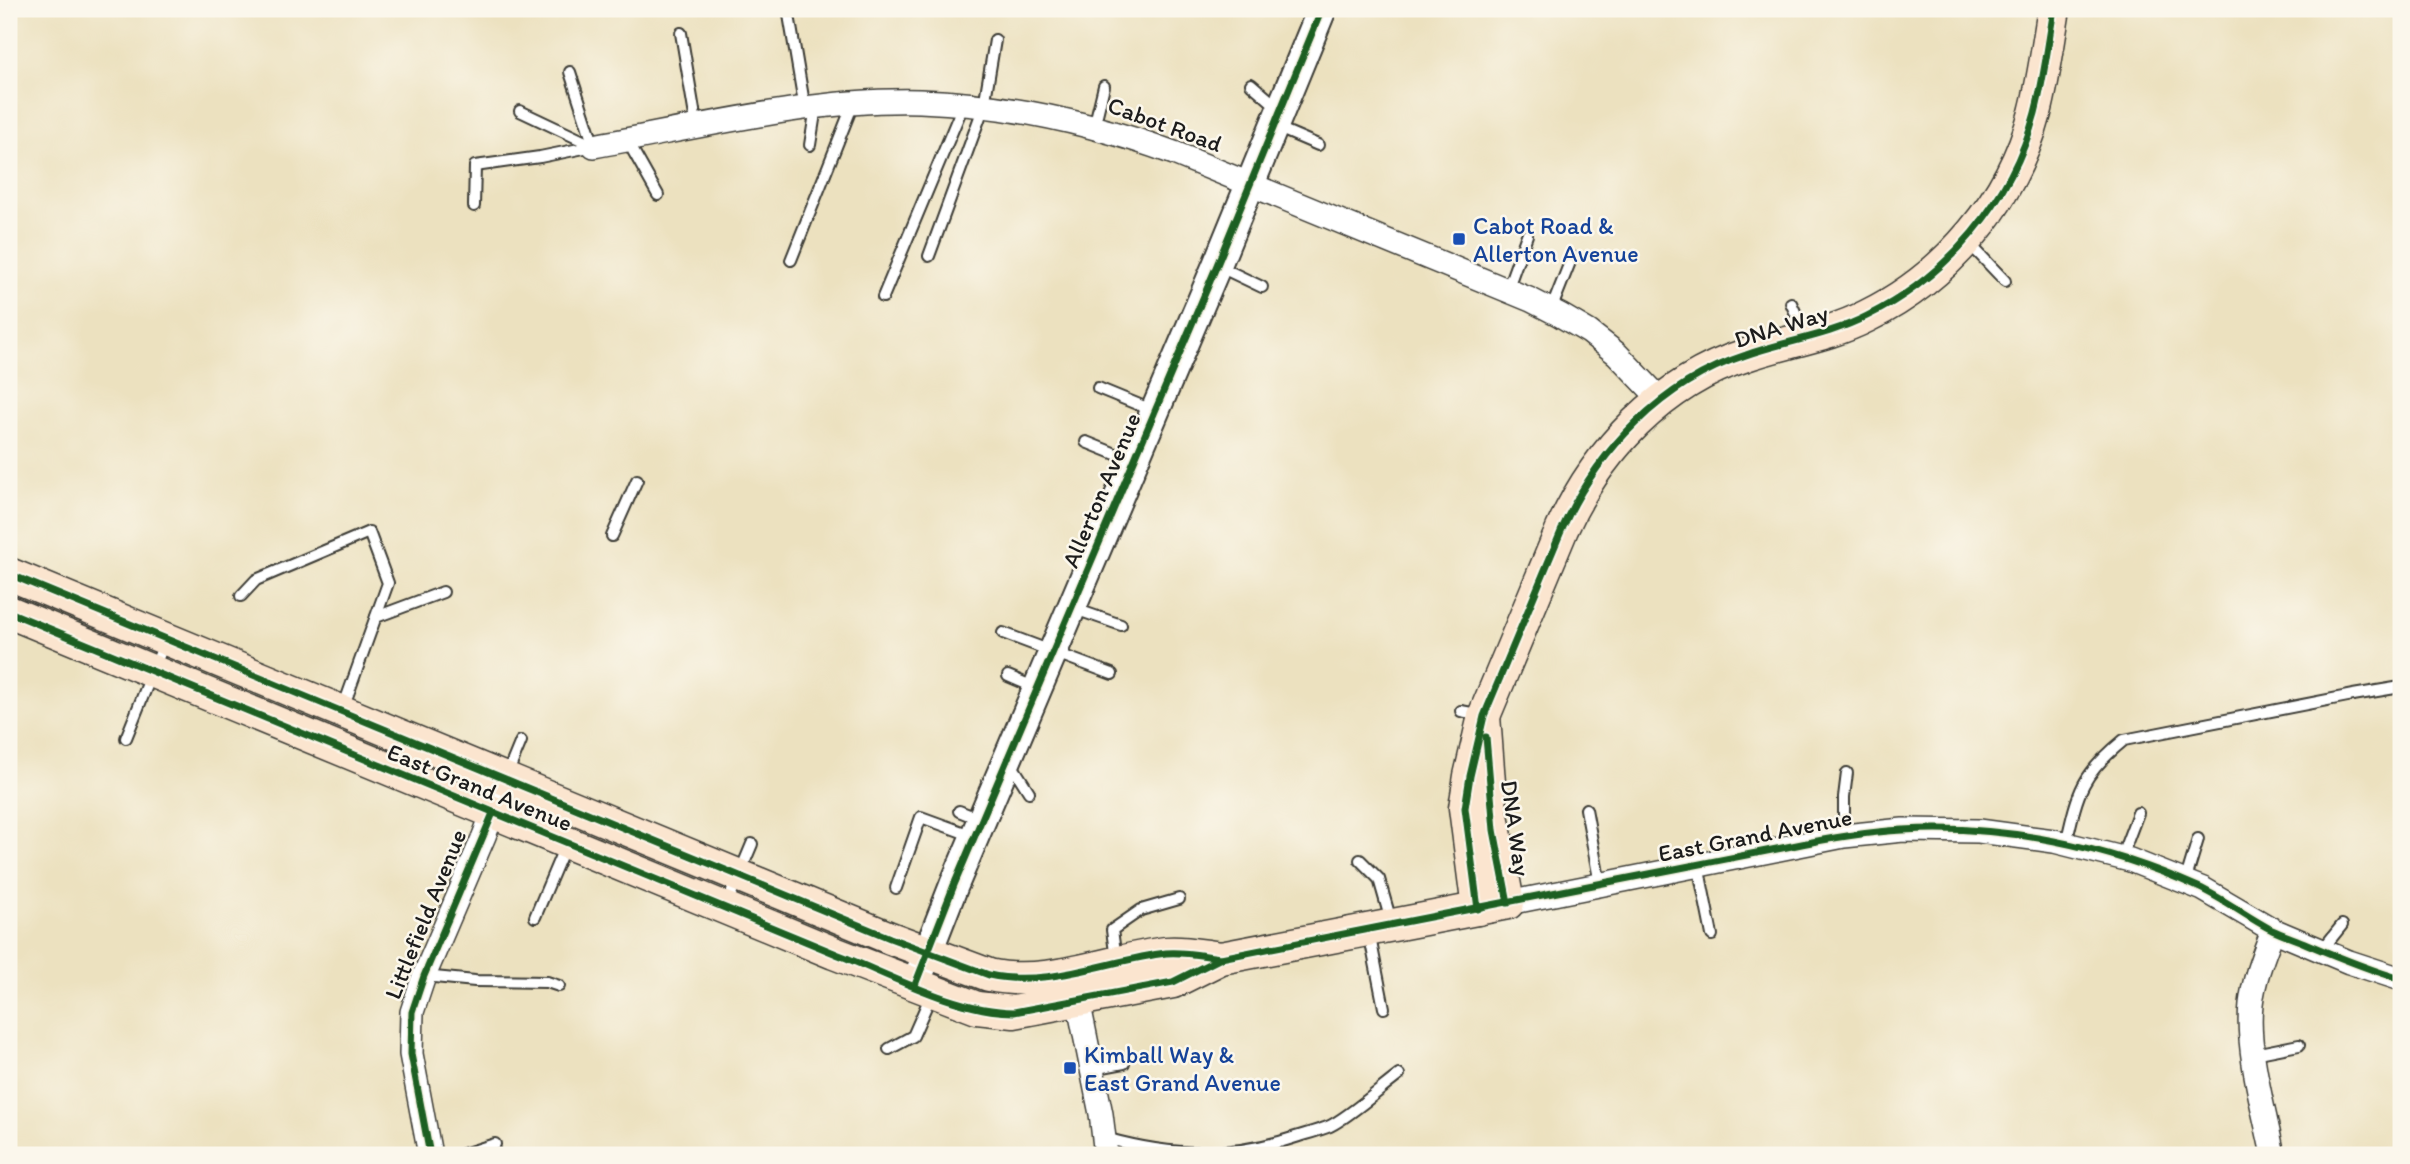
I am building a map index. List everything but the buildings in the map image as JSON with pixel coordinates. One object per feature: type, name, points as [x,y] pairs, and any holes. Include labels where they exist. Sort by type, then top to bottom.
[{"type":"main road","name":"DNA Way","points":[[1493,906],[1491,809],[1472,713],[1575,500],[1612,446],[1662,401],[1714,367],[1744,355],[1807,339],[1867,316],[1897,299],[1951,256],[1994,204],[2024,148],[2042,84],[2054,9]]},
{"type":"main road","name":"East Grand Avenue","points":[[9,574],[739,876],[928,952],[1004,978],[1031,978],[1170,952],[1221,958]]},
{"type":"main road","name":"East Grand Avenue","points":[[9,612],[566,843],[923,989],[977,1008],[1014,1012],[1173,982],[1221,958],[1493,906]]},
{"type":"street","name":"Allerton Avenue","points":[[923,989],[928,952],[972,823],[1009,759],[1322,9]]},
{"type":"street","name":"Cabot Road","points":[[594,146],[811,108],[853,104],[918,101],[974,104],[1052,116],[1174,153],[1551,310],[1589,332],[1617,354],[1662,401]]},
{"type":"street","name":"Littlefield Avenue","points":[[430,1155],[411,1054],[412,1012],[424,976],[506,778]]},
{"type":"street","name":"East Grand Avenue","points":[[1493,906],[1844,836],[1942,829],[2016,835],[2121,858],[2203,889],[2273,930],[2401,979]]},
{"type":"street","points":[[2273,930],[2260,963],[2251,1002],[2250,1025],[2273,1155]]},
{"type":"street","points":[[1078,1000],[1105,1146]]},
{"type":"lane","points":[[788,9],[811,108],[810,145]]},
{"type":"lane","points":[[681,33],[697,128]]},
{"type":"lane","points":[[929,256],[995,40]]},
{"type":"lane","points":[[570,72],[594,146]]},
{"type":"lane","points":[[1251,84],[1277,118],[1318,145]]},
{"type":"lane","points":[[1094,127],[1104,86]]},
{"type":"lane","points":[[791,260],[853,104]]},
{"type":"lane","points":[[883,297],[974,104]]},
{"type":"lane","points":[[520,111],[594,146]]},
{"type":"lane","points":[[627,140],[659,195]]},
{"type":"lane","points":[[474,205],[475,166],[594,146]]},
{"type":"lane","points":[[1507,290],[1527,235]]},
{"type":"lane","points":[[1966,239],[2005,281]]},
{"type":"lane","points":[[1551,310],[1572,257]]},
{"type":"lane","points":[[1217,265],[1262,287]]},
{"type":"lane","points":[[1791,303],[1807,339]]},
{"type":"lane","points":[[1098,388],[1154,411]]},
{"type":"lane","points":[[1086,442],[1133,461]]},
{"type":"lane","points":[[612,536],[637,480]]},
{"type":"lane","points":[[241,596],[256,580],[369,532],[388,583],[342,710]]},
{"type":"lane","points":[[376,617],[443,592]]},
{"type":"lane","points":[[1072,608],[1121,625]]},
{"type":"lane","points":[[1003,633],[1112,674]]},
{"type":"lane","points":[[126,738],[166,638]]},
{"type":"lane","points":[[1008,676],[1038,689]]},
{"type":"lane","points":[[2066,844],[2081,787],[2099,760],[2124,740],[2401,687]]},
{"type":"lane","points":[[506,778],[520,741]]},
{"type":"lane","points":[[1009,759],[1029,792]]},
{"type":"lane","points":[[1844,836],[1843,797],[1847,773]]},
{"type":"lane","points":[[1586,808],[1600,884]]},
{"type":"lane","points":[[2121,858],[2138,813]]},
{"type":"lane","points":[[897,888],[921,817],[972,823]]},
{"type":"lane","points":[[2185,882],[2198,839]]},
{"type":"lane","points":[[536,917],[566,843]]},
{"type":"lane","points":[[725,908],[752,844]]},
{"type":"lane","points":[[1360,860],[1379,879],[1384,1008]]},
{"type":"lane","points":[[1698,864],[1712,935]]},
{"type":"lane","points":[[1116,962],[1112,930],[1141,911],[1180,900]]},
{"type":"lane","points":[[2322,950],[2342,925]]},
{"type":"lane","points":[[424,976],[475,981],[547,982],[559,986]]},
{"type":"lane","points":[[889,1049],[913,1036],[923,989]]},
{"type":"lane","points":[[2254,1054],[2299,1045]]},
{"type":"lane","points":[[1092,1069],[1124,1063]]},
{"type":"lane","points":[[1105,1146],[1195,1154],[1234,1152],[1282,1142],[1331,1126],[1399,1075]]},
{"type":"lane","points":[[460,1155],[495,1144]]},
{"type":"cycle path","points":[[915,985],[954,885],[1217,265],[1322,9]]},
{"type":"cycle path","points":[[1478,909],[1465,808],[1484,716],[1562,529],[1594,473],[1613,447],[1636,423],[1660,401],[1687,383],[1715,367],[1746,355],[1837,329],[1867,316],[1896,300],[1949,258],[1993,205],[2024,145],[2038,100],[2054,9]]},
{"type":"cycle path","points":[[9,574],[890,938],[989,975],[1011,978],[1055,976],[1166,953],[1221,958]]},
{"type":"cycle path","points":[[9,612],[923,990],[969,1006],[992,1010],[1014,1012],[1173,982],[1221,958],[1816,841],[1874,832],[1941,829],[2054,841],[2128,860],[2198,887],[2276,932],[2401,979]]},
{"type":"cycle path","points":[[1486,737],[1494,830],[1508,903]]},
{"type":"cycle path","points":[[430,1155],[411,1054],[412,1012],[424,976],[493,813]]},
{"type":"place","name":"Cabot Road & Allerton Avenue","points":[[1459,239]]},
{"type":"place","name":"Kimball Way & East Grand Avenue","points":[[1070,1068]]}]
